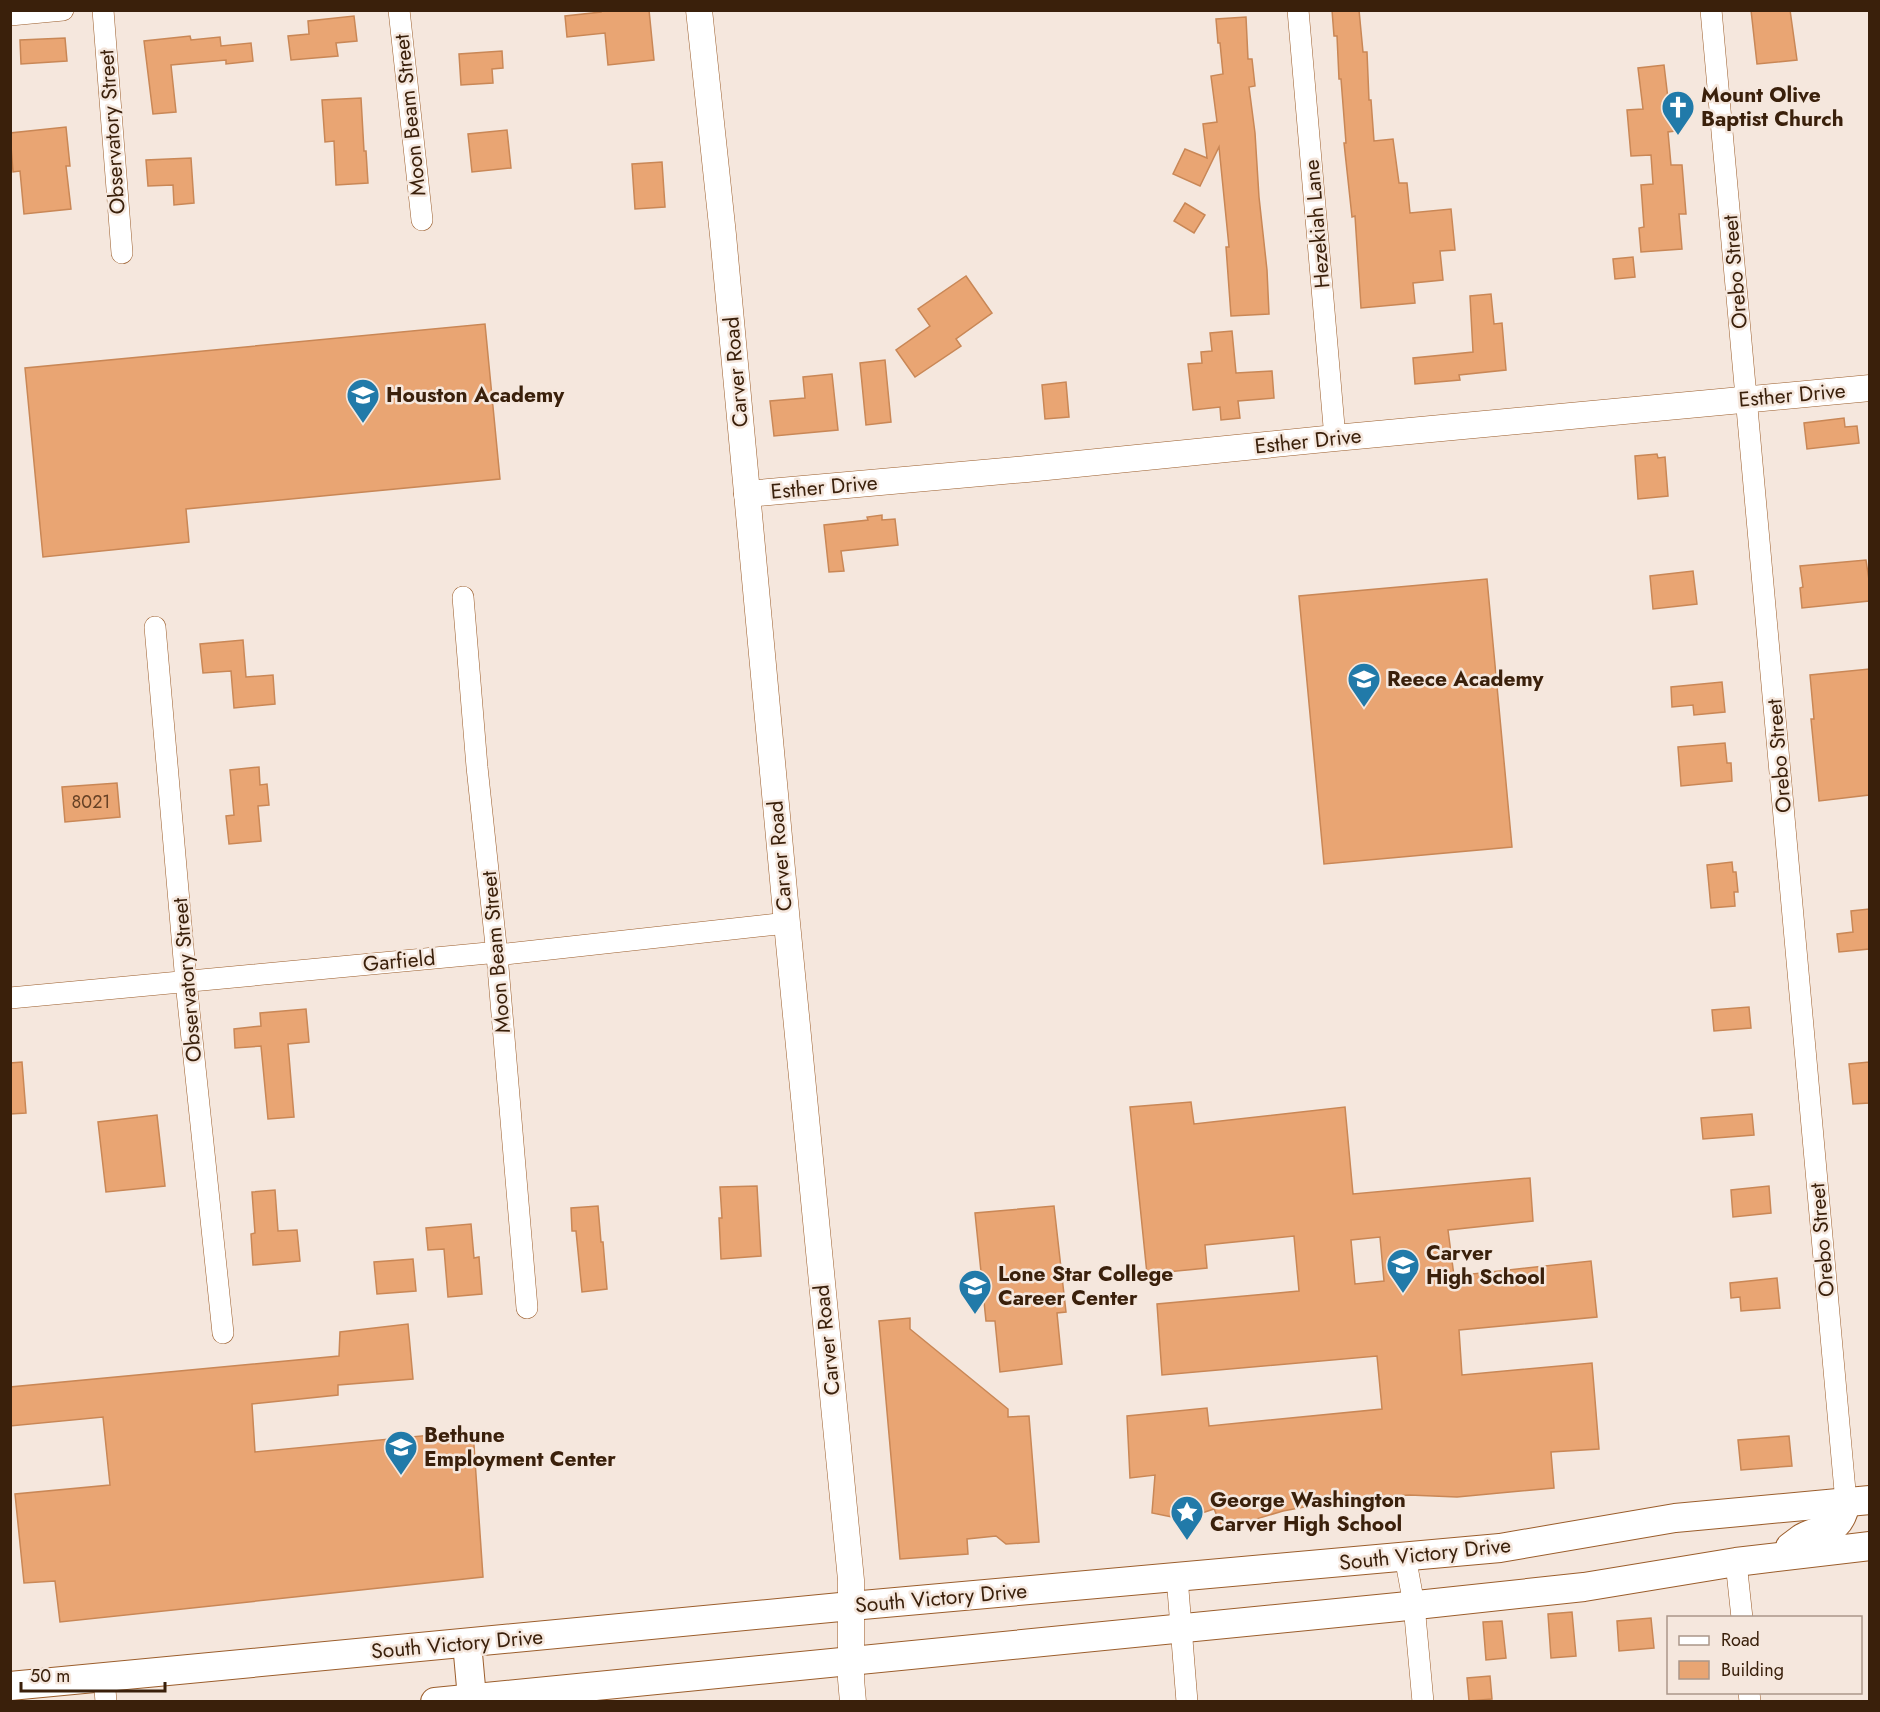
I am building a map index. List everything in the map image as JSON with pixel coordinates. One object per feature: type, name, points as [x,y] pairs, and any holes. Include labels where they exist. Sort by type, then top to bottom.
[{"type":"main road","name":"South Victory Drive","points":[[10,1686],[105,1689],[467,1643],[1500,1548],[1675,1518],[1858,1501]]},
{"type":"main road","points":[[1779,1556],[1803,1537],[1827,1530],[1837,1524],[1858,1501]]},
{"type":"main road","points":[[435,1701],[1584,1587],[1736,1562],[1869,1546]]},
{"type":"main road","points":[[467,1643],[472,1698]]},
{"type":"street","points":[[10,15],[63,10]]},
{"type":"street","name":"Observatory Street","points":[[102,10],[122,253]]},
{"type":"street","name":"Moon Beam Street","points":[[399,10],[422,220]]},
{"type":"street","name":"Carver Road","points":[[699,10],[723,235],[849,1568],[853,1701]]},
{"type":"street","name":"Hezekiah Lane","points":[[1298,10],[1335,438]]},
{"type":"street","name":"Orebo Street","points":[[1711,10],[1747,399],[1858,1501]]},
{"type":"street","name":"Esther Drive","points":[[747,494],[1869,388]]},
{"type":"street","name":"Moon Beam Street","points":[[463,597],[527,1308]]},
{"type":"street","name":"Observatory Street","points":[[155,627],[186,982],[223,1333]]},
{"type":"street","name":"Garfield","points":[[10,998],[488,953],[497,955],[787,923]]},
{"type":"street","points":[[1406,1556],[1414,1605],[1423,1701]]},
{"type":"street","points":[[1736,1562],[1742,1616]]},
{"type":"street","points":[[1177,1577],[1187,1701]]},
{"type":"building","points":[[601,10],[649,10],[654,60],[608,65],[605,33],[567,37],[565,16],[601,12]]},
{"type":"building","points":[[1332,10],[1359,10],[1363,52],[1367,52],[1374,141],[1393,139],[1399,183],[1407,183],[1410,213],[1451,209],[1455,250],[1440,251],[1443,280],[1413,283],[1415,303],[1361,308],[1355,216],[1352,217],[1344,143],[1346,143],[1337,36],[1334,36]]},
{"type":"building","points":[[1751,10],[1790,10],[1797,60],[1757,64]]},
{"type":"building","points":[[354,16],[357,41],[336,43],[338,56],[291,60],[288,36],[309,34],[308,21]]},
{"type":"building","points":[[1246,17],[1248,59],[1252,59],[1255,86],[1249,87],[1255,133],[1269,314],[1231,316],[1226,247],[1229,247],[1219,147],[1200,186],[1173,174],[1185,149],[1207,158],[1203,124],[1217,122],[1211,76],[1223,74],[1216,19]]},
{"type":"building","points":[[190,36],[191,40],[220,37],[221,46],[251,43],[253,61],[226,64],[226,60],[171,65],[176,112],[153,114],[144,41]]},
{"type":"building","points":[[65,38],[67,61],[21,64],[20,40]]},
{"type":"building","points":[[502,51],[503,68],[492,69],[493,83],[461,85],[459,54]]},
{"type":"building","points":[[1664,65],[1669,107],[1673,107],[1675,131],[1668,132],[1671,165],[1682,165],[1686,214],[1679,214],[1682,249],[1641,252],[1639,228],[1644,227],[1641,185],[1653,184],[1651,155],[1631,156],[1627,110],[1643,109],[1638,68]]},
{"type":"building","points":[[361,98],[368,183],[336,185],[334,141],[325,142],[322,100]]},
{"type":"building","points":[[66,127],[70,166],[66,166],[71,209],[24,214],[20,171],[13,172],[10,133]]},
{"type":"building","points":[[507,130],[511,168],[472,172],[468,134]]},
{"type":"building","points":[[191,158],[194,203],[174,205],[173,185],[148,186],[146,160]]},
{"type":"building","points":[[662,162],[665,207],[635,209],[632,164]]},
{"type":"building","points":[[1185,203],[1205,215],[1194,233],[1174,221]]},
{"type":"building","points":[[1633,257],[1635,277],[1615,279],[1613,259]]},
{"type":"building","points":[[966,276],[992,313],[956,339],[961,346],[915,377],[896,350],[930,326],[918,309]]},
{"type":"building","points":[[1491,294],[1494,324],[1502,323],[1506,370],[1459,375],[1460,380],[1415,384],[1413,358],[1473,352],[1470,296]]},
{"type":"building","points":[[485,324],[500,479],[186,509],[189,542],[43,557],[25,368]]},
{"type":"building","points":[[1232,331],[1236,373],[1272,371],[1274,398],[1238,401],[1240,418],[1221,420],[1220,407],[1193,410],[1188,364],[1202,363],[1201,352],[1212,351],[1210,333]]},
{"type":"building","points":[[885,360],[891,422],[866,425],[860,363]]},
{"type":"building","points":[[832,374],[838,430],[774,436],[770,401],[805,398],[803,377]]},
{"type":"building","points":[[1066,382],[1069,417],[1045,419],[1042,385]]},
{"type":"building","points":[[1844,418],[1845,427],[1857,426],[1859,443],[1807,449],[1804,423]]},
{"type":"building","points":[[1657,454],[1658,458],[1665,457],[1668,496],[1638,499],[1635,456]]},
{"type":"building","points":[[882,515],[882,520],[895,519],[898,545],[841,551],[844,571],[829,572],[824,525],[868,520],[867,517]]},
{"type":"building","points":[[1866,560],[1869,601],[1802,608],[1800,588],[1803,587],[1800,566]]},
{"type":"building","points":[[1693,571],[1697,604],[1653,609],[1650,576]]},
{"type":"building","points":[[1487,579],[1512,847],[1324,864],[1299,596]]},
{"type":"building","points":[[243,640],[246,677],[273,675],[275,704],[234,708],[231,671],[203,673],[200,644]]},
{"type":"building","points":[[1869,669],[1869,795],[1819,801],[1811,719],[1814,719],[1810,675]]},
{"type":"building","points":[[1722,682],[1725,712],[1694,715],[1693,705],[1672,707],[1671,687]]},
{"type":"building","points":[[1725,743],[1727,763],[1731,763],[1732,781],[1681,786],[1678,747]]},
{"type":"building","points":[[259,767],[260,785],[267,784],[269,805],[258,806],[261,841],[229,844],[226,816],[234,815],[230,770]]},
{"type":"building","points":[[117,783],[120,817],[65,822],[62,787]]},
{"type":"building","points":[[1732,862],[1733,872],[1736,872],[1738,892],[1734,892],[1735,906],[1711,908],[1707,865]]},
{"type":"building","points":[[1869,909],[1869,949],[1839,952],[1837,934],[1853,932],[1851,911]]},
{"type":"building","points":[[1749,1007],[1751,1028],[1714,1031],[1712,1010]]},
{"type":"building","points":[[306,1009],[309,1042],[288,1044],[294,1117],[268,1119],[261,1046],[235,1048],[234,1029],[261,1026],[260,1013]]},
{"type":"building","points":[[22,1062],[26,1113],[10,1114],[10,1063]]},
{"type":"building","points":[[1869,1062],[1869,1103],[1853,1104],[1849,1064]]},
{"type":"building","points":[[1191,1102],[1194,1124],[1345,1107],[1353,1194],[1530,1178],[1533,1221],[1448,1230],[1454,1276],[1591,1261],[1597,1317],[1459,1330],[1462,1375],[1592,1363],[1599,1449],[1551,1452],[1554,1488],[1457,1497],[1409,1495],[1342,1500],[1283,1511],[1223,1529],[1214,1509],[1196,1515],[1172,1517],[1152,1513],[1155,1475],[1130,1478],[1127,1416],[1207,1408],[1209,1426],[1382,1409],[1377,1356],[1162,1375],[1157,1304],[1299,1291],[1294,1236],[1205,1245],[1207,1268],[1147,1274],[1130,1107]],"holes":[[[1380,1237],[1384,1281],[1355,1284],[1351,1240]]]},
{"type":"building","points":[[1752,1114],[1754,1135],[1703,1139],[1701,1118]]},
{"type":"building","points":[[157,1115],[165,1186],[106,1192],[98,1122]]},
{"type":"building","points":[[757,1186],[761,1256],[721,1259],[720,1187]]},
{"type":"building","points":[[1769,1186],[1771,1213],[1733,1217],[1731,1190]]},
{"type":"building","points":[[275,1190],[278,1231],[297,1230],[300,1261],[253,1265],[251,1234],[255,1233],[252,1192]]},
{"type":"building","points":[[598,1206],[607,1289],[582,1292],[576,1231],[572,1231],[571,1208]]},
{"type":"building","points":[[1054,1206],[1066,1312],[1057,1313],[1062,1364],[1000,1372],[995,1321],[986,1321],[975,1213]]},
{"type":"building","points":[[471,1224],[474,1258],[479,1257],[482,1294],[448,1297],[444,1249],[428,1250],[426,1228]]},
{"type":"building","points":[[413,1259],[416,1291],[377,1294],[374,1262]]},
{"type":"building","points":[[1777,1278],[1780,1308],[1741,1311],[1740,1297],[1731,1298],[1730,1283]]},
{"type":"building","points":[[910,1318],[910,1329],[1008,1409],[1008,1417],[1029,1416],[1039,1542],[1006,1544],[996,1536],[967,1539],[968,1554],[900,1559],[879,1321]]},
{"type":"building","points":[[408,1324],[413,1379],[338,1385],[338,1395],[252,1404],[255,1452],[473,1431],[483,1577],[60,1622],[55,1581],[24,1583],[15,1494],[110,1485],[103,1417],[10,1426],[10,1387],[339,1356],[340,1332]]},
{"type":"building","points":[[1789,1436],[1792,1466],[1741,1470],[1738,1440]]},
{"type":"building","points":[[1572,1612],[1576,1656],[1551,1658],[1548,1614]]},
{"type":"building","points":[[1651,1618],[1654,1648],[1619,1651],[1617,1621]]},
{"type":"building","points":[[1502,1621],[1506,1658],[1486,1660],[1483,1622]]},
{"type":"building","points":[[1490,1676],[1492,1699],[1469,1701],[1467,1678]]},
{"type":"place","name":"Mount Olive Baptist Church","points":[[1678,136]]},
{"type":"place","name":"Houston Academy","points":[[363,424]]},
{"type":"place","name":"Reece Academy","points":[[1364,708]]},
{"type":"place","name":"Carver High School","points":[[1403,1294]]},
{"type":"place","name":"Lone Star College Career Center","points":[[975,1315]]},
{"type":"place","name":"Bethune Employment Center","points":[[401,1476]]},
{"type":"place","name":"George Washington Carver High School","points":[[1187,1541]]}]
